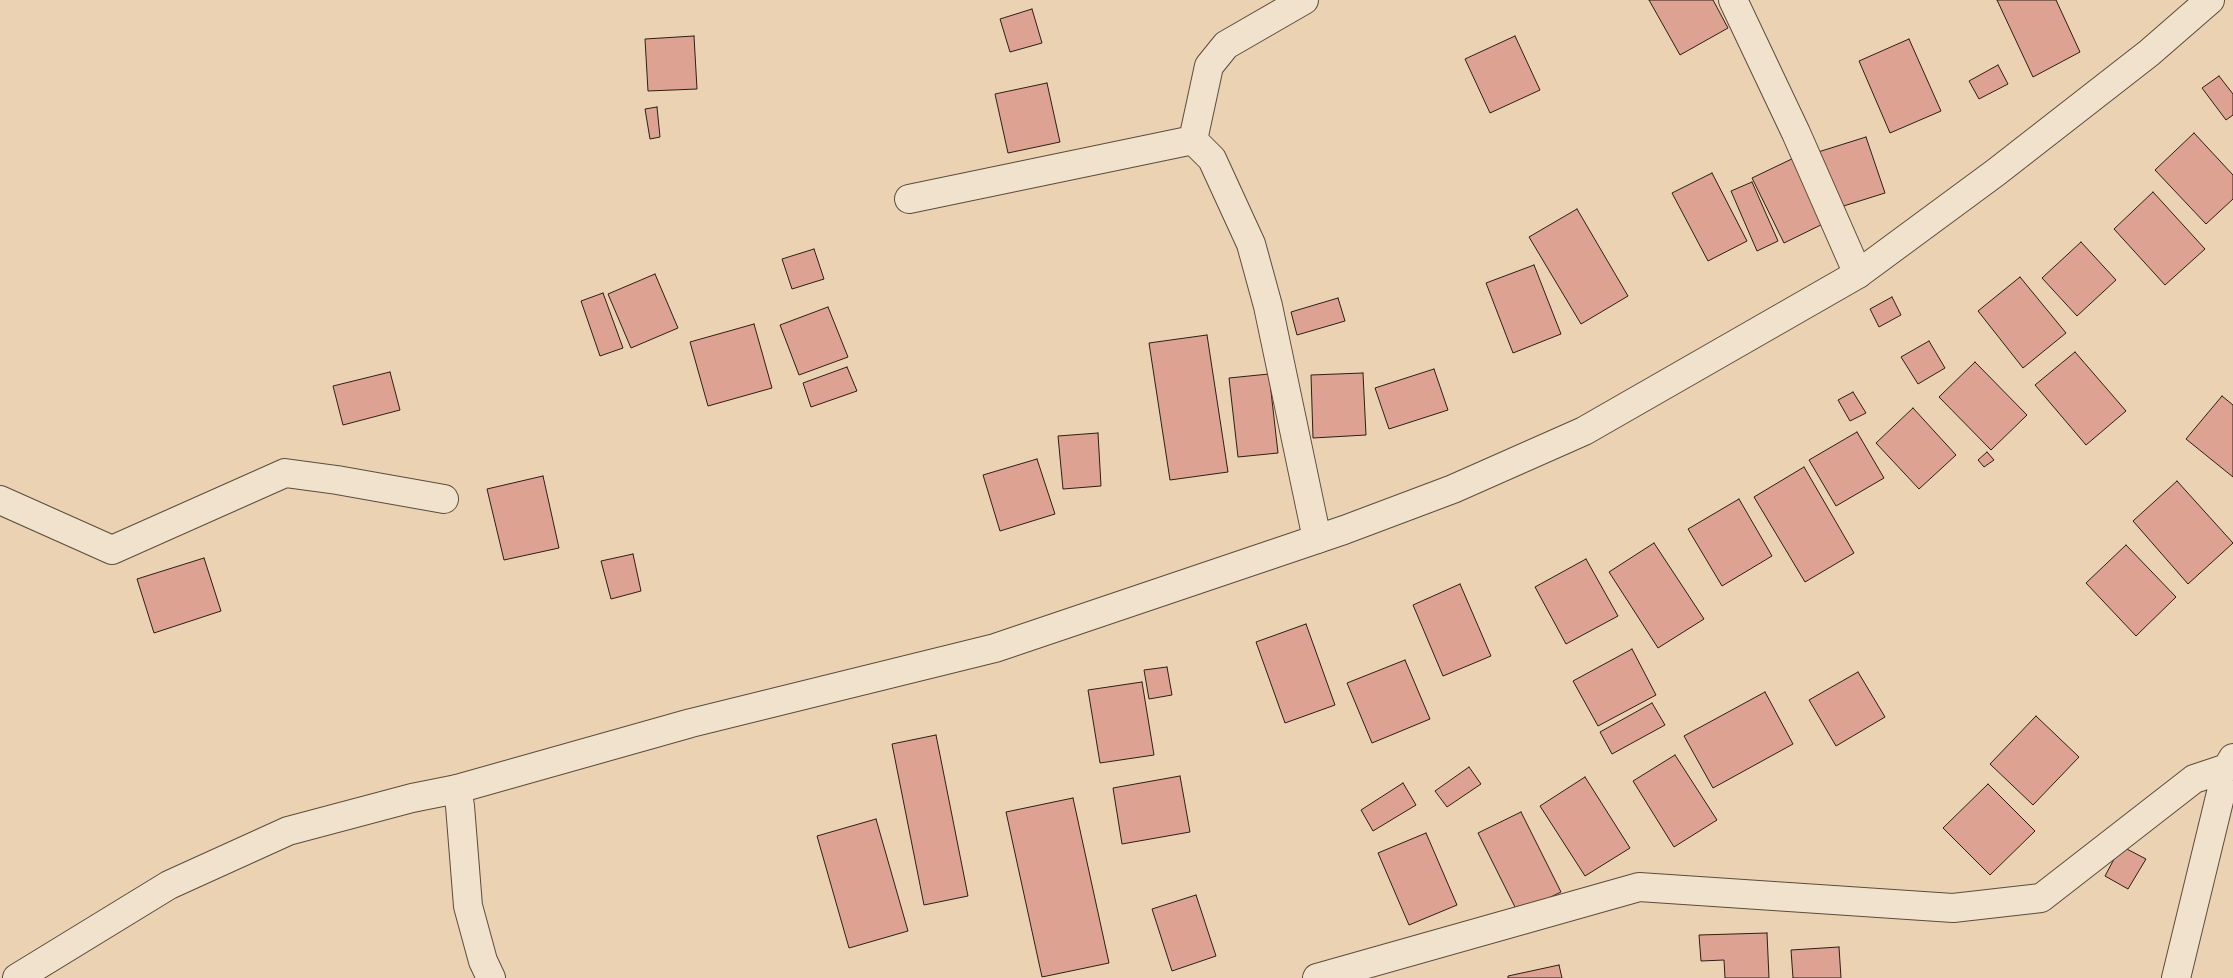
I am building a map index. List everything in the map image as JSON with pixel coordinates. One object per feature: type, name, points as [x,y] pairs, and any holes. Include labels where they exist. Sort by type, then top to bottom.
[{"type":"street","points":[[1192,140],[1209,66],[1226,45],[1304,0]]},
{"type":"street","points":[[1733,0],[1796,133],[1858,274]]},
{"type":"street","points":[[17,978],[169,885],[288,831],[412,798],[457,789],[691,723],[995,648],[1316,539],[1453,489],[1584,431],[1858,274],[1995,173],[2149,53],[2202,2]]},
{"type":"street","points":[[909,199],[1192,140]]},
{"type":"street","points":[[1192,140],[1212,159],[1251,244],[1268,306],[1316,539]]},
{"type":"street","points":[[0,500],[112,550],[285,474],[337,480],[444,499]]},
{"type":"street","points":[[1317,978],[1639,887],[1953,908],[2041,898],[2194,779],[2230,763]]},
{"type":"street","points":[[2176,978],[2230,763]]},
{"type":"street","points":[[457,789],[468,906],[483,961],[491,978]]},
{"type":"building","points":[[1649,0],[1713,0],[1728,28],[1680,55]]},
{"type":"building","points":[[1997,0],[2056,0],[2080,52],[2033,77]]},
{"type":"building","points":[[1032,9],[1042,43],[1010,52],[1000,19]]},
{"type":"building","points":[[694,36],[697,89],[648,91],[645,39]]},
{"type":"building","points":[[1515,36],[1540,90],[1490,113],[1465,59]]},
{"type":"building","points":[[1909,39],[1941,111],[1890,133],[1859,61]]},
{"type":"building","points":[[1998,65],[2008,84],[1979,99],[1969,81]]},
{"type":"building","points":[[2219,76],[2233,94],[2233,115],[2226,120],[2202,88]]},
{"type":"building","points":[[1047,83],[1060,142],[1008,153],[995,94]]},
{"type":"building","points":[[657,107],[660,137],[650,139],[645,109]]},
{"type":"building","points":[[2194,133],[2233,175],[2233,199],[2206,224],[2155,170]]},
{"type":"building","points":[[1866,137],[1885,193],[1834,209],[1815,153]]},
{"type":"building","points":[[1798,156],[1829,221],[1784,243],[1752,178]]},
{"type":"building","points":[[1712,173],[1747,241],[1708,261],[1672,193]]},
{"type":"building","points":[[1752,182],[1778,241],[1757,251],[1731,191]]},
{"type":"building","points":[[2153,192],[2205,249],[2165,285],[2114,229]]},
{"type":"building","points":[[1577,209],[1628,296],[1581,324],[1529,237]]},
{"type":"building","points":[[2081,242],[2116,280],[2077,316],[2042,278]]},
{"type":"building","points":[[814,249],[824,279],[792,289],[782,259]]},
{"type":"building","points":[[1534,265],[1561,334],[1513,353],[1486,283]]},
{"type":"building","points":[[655,274],[678,328],[631,348],[608,294]]},
{"type":"building","points":[[2020,277],[2066,333],[2023,368],[1978,311]]},
{"type":"building","points":[[603,293],[623,348],[600,356],[581,301]]},
{"type":"building","points":[[1892,297],[1901,315],[1879,327],[1870,309]]},
{"type":"building","points":[[1338,298],[1345,321],[1297,335],[1291,312]]},
{"type":"building","points":[[828,307],[848,357],[799,375],[780,325]]},
{"type":"building","points":[[754,324],[772,388],[708,406],[690,342]]},
{"type":"building","points":[[1207,335],[1228,472],[1170,480],[1149,343]]},
{"type":"building","points":[[1929,341],[1945,368],[1918,384],[1901,357]]},
{"type":"building","points":[[2075,352],[2126,411],[2086,445],[2035,385]]},
{"type":"building","points":[[1975,362],[2027,415],[1991,450],[1939,397]]},
{"type":"building","points":[[847,367],[857,391],[811,407],[803,383]]},
{"type":"building","points":[[1434,369],[1448,410],[1389,429],[1375,388]]},
{"type":"building","points":[[390,372],[400,410],[343,425],[333,386]]},
{"type":"building","points":[[1363,373],[1366,435],[1313,438],[1311,375]]},
{"type":"building","points":[[1269,374],[1278,453],[1238,457],[1229,378]]},
{"type":"building","points":[[1853,392],[1866,413],[1850,421],[1838,400]]},
{"type":"building","points":[[2222,396],[2233,405],[2233,477],[2186,439]]},
{"type":"building","points":[[1913,408],[1956,455],[1919,489],[1876,443]]},
{"type":"building","points":[[1857,432],[1884,478],[1836,506],[1809,460]]},
{"type":"building","points":[[1098,433],[1101,486],[1063,489],[1058,436]]},
{"type":"building","points":[[1987,452],[1994,460],[1984,467],[1978,460]]},
{"type":"building","points":[[1037,459],[1055,514],[1000,531],[983,475]]},
{"type":"building","points":[[1804,467],[1854,553],[1805,582],[1754,497]]},
{"type":"building","points":[[543,476],[559,548],[504,560],[487,489]]},
{"type":"building","points":[[2177,481],[2233,543],[2188,584],[2133,521]]},
{"type":"building","points":[[1739,499],[1772,556],[1722,586],[1688,529]]},
{"type":"building","points":[[1654,543],[1704,619],[1658,648],[1609,572]]},
{"type":"building","points":[[2126,545],[2176,597],[2136,636],[2086,583]]},
{"type":"building","points":[[633,554],[641,591],[611,599],[601,561]]},
{"type":"building","points":[[204,558],[221,611],[154,633],[137,579]]},
{"type":"building","points":[[1586,559],[1618,616],[1566,644],[1535,587]]},
{"type":"building","points":[[1460,584],[1491,656],[1443,676],[1413,605]]},
{"type":"building","points":[[1306,624],[1335,705],[1285,723],[1256,642]]},
{"type":"building","points":[[1632,649],[1656,695],[1598,726],[1573,681]]},
{"type":"building","points":[[1405,660],[1430,719],[1372,743],[1347,683]]},
{"type":"building","points":[[1167,667],[1172,695],[1149,699],[1144,670]]},
{"type":"building","points":[[1858,672],[1885,717],[1836,746],[1809,700]]},
{"type":"building","points":[[1142,682],[1154,755],[1100,763],[1088,690]]},
{"type":"building","points":[[1765,692],[1793,744],[1713,788],[1684,736]]},
{"type":"building","points":[[1652,703],[1665,725],[1612,754],[1600,732]]},
{"type":"building","points":[[2036,716],[2079,757],[2033,805],[1990,764]]},
{"type":"building","points":[[936,735],[968,896],[924,905],[892,744]]},
{"type":"building","points":[[1675,755],[1717,820],[1674,847],[1633,781]]},
{"type":"building","points":[[1469,767],[1481,784],[1447,807],[1435,791]]},
{"type":"building","points":[[1180,776],[1190,832],[1122,844],[1113,788]]},
{"type":"building","points":[[1585,777],[1630,848],[1585,876],[1540,806]]},
{"type":"building","points":[[1403,783],[1416,805],[1373,831],[1361,810]]},
{"type":"building","points":[[1988,784],[2035,831],[1990,875],[1943,828]]},
{"type":"building","points":[[1073,798],[1109,963],[1042,977],[1006,812]]},
{"type":"building","points":[[1521,812],[1561,892],[1518,913],[1478,833]]},
{"type":"building","points":[[876,819],[908,931],[849,948],[817,836]]},
{"type":"building","points":[[1426,833],[1457,905],[1409,925],[1378,853]]},
{"type":"building","points":[[2121,846],[2146,859],[2128,889],[2105,876]]},
{"type":"building","points":[[1196,895],[1216,956],[1172,971],[1152,909]]},
{"type":"building","points":[[1767,933],[1769,978],[1725,978],[1724,960],[1701,961],[1699,935]]},
{"type":"building","points":[[1839,947],[1841,978],[1793,978],[1791,950]]},
{"type":"building","points":[[1559,965],[1562,978],[1508,978],[1508,976]]}]
